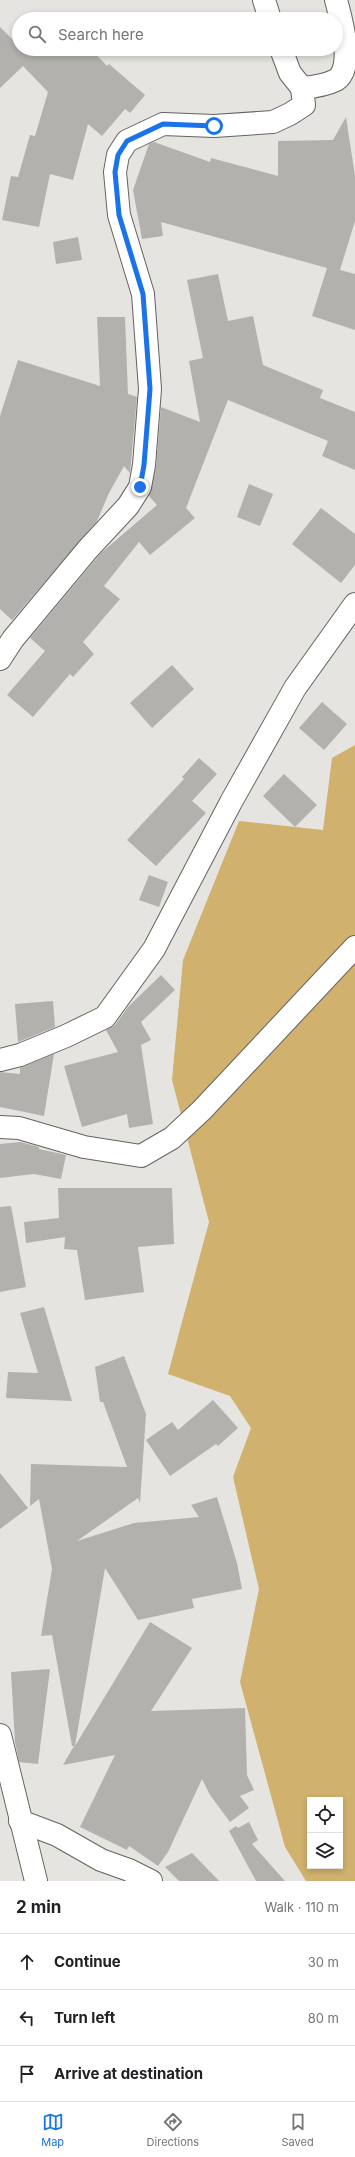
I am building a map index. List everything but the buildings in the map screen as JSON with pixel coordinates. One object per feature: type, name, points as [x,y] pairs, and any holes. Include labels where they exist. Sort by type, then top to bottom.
[{"type":"street","points":[[264,0],[268,12]]},
{"type":"street","points":[[336,0],[339,12]]},
{"type":"street","points":[[302,88],[319,86],[337,80],[343,72],[348,48],[343,28]]},
{"type":"street","points":[[0,659],[13,639],[88,548],[128,506],[140,487],[144,465],[149,381],[143,294],[119,215],[115,172],[118,155],[127,141],[163,124],[214,126],[273,122],[290,114],[304,105],[302,88],[290,73],[284,56]]},
{"type":"street","points":[[0,1060],[20,1055],[66,1036],[105,1017],[154,949],[231,802],[295,688],[355,604]]},
{"type":"street","points":[[0,1127],[19,1128],[84,1147],[141,1156],[172,1138],[202,1110],[355,947]]},
{"type":"street","points":[[0,1735],[36,1881]]},
{"type":"street","points":[[20,1821],[57,1835],[102,1860],[129,1870],[151,1881]]},
{"type":"shaded area","points":[[355,745],[355,1881],[306,1881],[285,1847],[240,1682],[259,1589],[233,1477],[251,1428],[230,1396],[168,1374],[209,1222],[172,1080],[183,960],[239,821],[323,830],[332,758]]},
{"type":"route","points":[[140,487],[144,465],[150,389],[143,294],[119,215],[115,172],[118,155],[127,141],[163,124],[214,126]]}]
